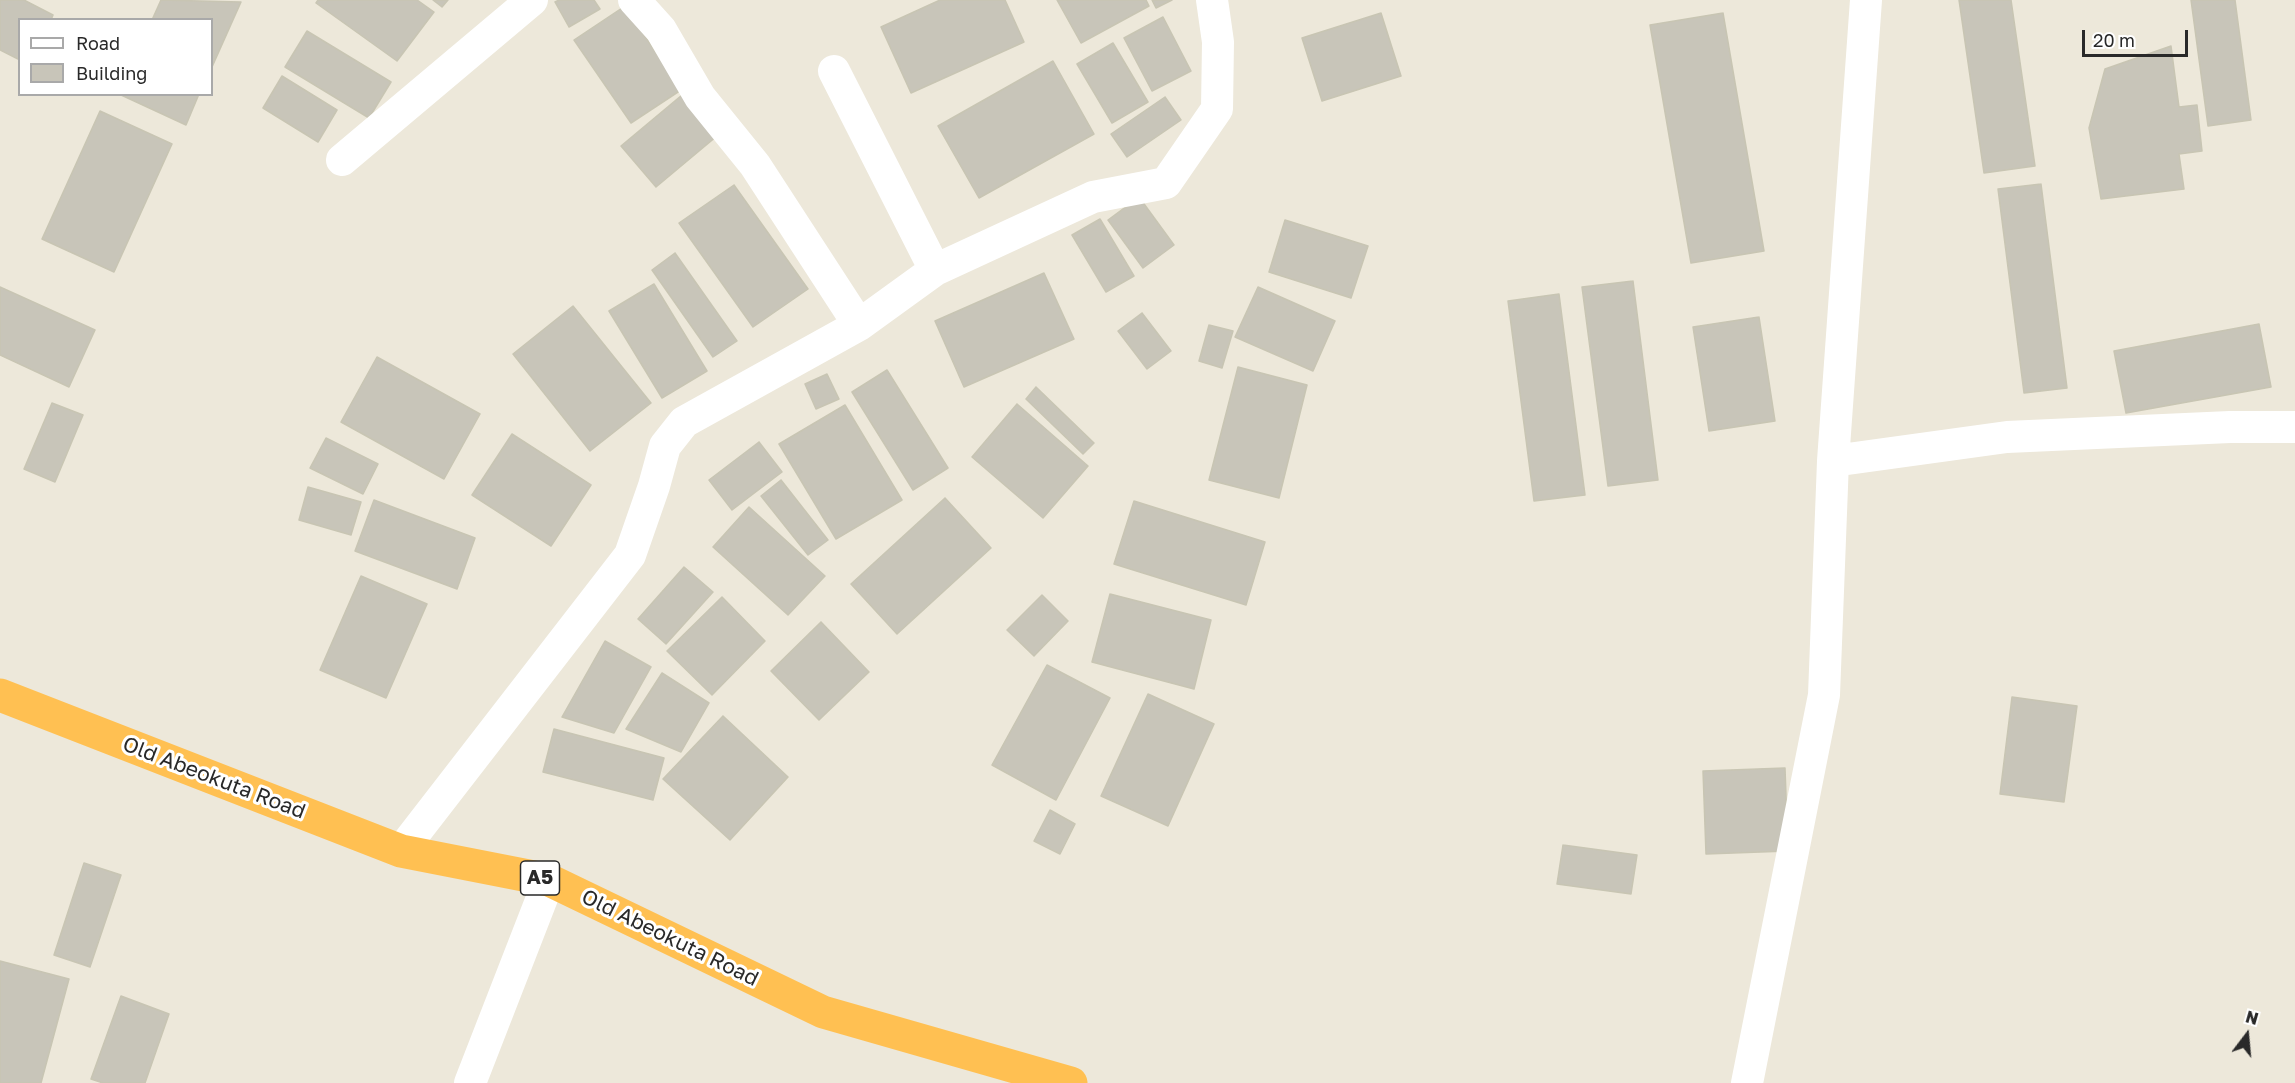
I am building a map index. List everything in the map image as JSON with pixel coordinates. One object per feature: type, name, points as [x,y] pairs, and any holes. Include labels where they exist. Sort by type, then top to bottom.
[{"type":"highway","name":"Old Abeokuta Road","points":[[0,695],[401,851],[549,880],[823,1012],[1071,1083]]},
{"type":"street","points":[[342,160],[532,0]]},
{"type":"street","points":[[634,0],[661,30],[700,97],[755,165],[859,325]]},
{"type":"street","points":[[401,851],[630,555],[654,486],[664,446],[684,422],[859,325],[935,270],[1093,197],[1166,183],[1217,109],[1218,42],[1212,0]]},
{"type":"street","points":[[1747,1083],[1824,695],[1833,461],[1866,0]]},
{"type":"street","points":[[834,71],[935,270]]},
{"type":"street","points":[[1833,461],[2007,437],[2230,427],[2295,427]]},
{"type":"street","points":[[470,1083],[549,880]]},
{"type":"building","points":[[0,0],[24,0],[53,15],[52,18],[18,18],[18,59],[0,50]]},
{"type":"building","points":[[161,0],[241,2],[213,65],[213,18],[153,18]]},
{"type":"building","points":[[318,0],[417,0],[434,12],[397,61],[316,3]]},
{"type":"building","points":[[433,0],[448,0],[442,7]]},
{"type":"building","points":[[594,0],[600,9],[569,27],[555,2]]},
{"type":"building","points":[[940,0],[1005,0],[1024,42],[911,93],[881,27]]},
{"type":"building","points":[[1057,0],[1146,0],[1149,6],[1081,43]]},
{"type":"building","points":[[1152,0],[1172,0],[1156,8]]},
{"type":"building","points":[[1959,0],[2011,0],[2035,166],[1984,173]]},
{"type":"building","points":[[2191,0],[2235,0],[2251,120],[2208,126]]},
{"type":"building","points":[[625,6],[681,90],[631,123],[574,40]]},
{"type":"building","points":[[1381,13],[1401,76],[1322,101],[1302,38]]},
{"type":"building","points":[[1723,13],[1764,251],[1691,263],[1650,25]]},
{"type":"building","points":[[1163,17],[1191,71],[1152,91],[1124,38]]},
{"type":"building","points":[[307,31],[391,82],[369,118],[285,67]]},
{"type":"building","points":[[1113,43],[1148,102],[1112,123],[1077,64]]},
{"type":"building","points":[[2171,46],[2179,107],[2197,105],[2202,151],[2179,154],[2184,189],[2101,199],[2089,128],[2105,69]]},
{"type":"building","points":[[1053,61],[1094,134],[979,198],[938,126]]},
{"type":"building","points":[[282,76],[337,110],[318,142],[263,108]]},
{"type":"building","points":[[682,95],[717,136],[656,187],[621,146]]},
{"type":"building","points":[[123,96],[198,96],[186,125]]},
{"type":"building","points":[[1165,97],[1181,120],[1127,157],[1111,134]]},
{"type":"building","points":[[100,111],[172,144],[114,272],[42,239]]},
{"type":"building","points":[[2041,184],[2067,388],[2024,393],[1998,189]]},
{"type":"building","points":[[734,185],[808,289],[753,327],[679,223]]},
{"type":"building","points":[[1139,197],[1174,245],[1143,268],[1108,220]]},
{"type":"building","points":[[1100,219],[1134,276],[1106,292],[1072,235]]},
{"type":"building","points":[[1285,220],[1368,246],[1351,298],[1269,272]]},
{"type":"building","points":[[675,253],[737,341],[713,357],[652,270]]},
{"type":"building","points":[[1044,273],[1074,339],[964,387],[935,321]]},
{"type":"building","points":[[1633,281],[1658,480],[1608,486],[1582,287]]},
{"type":"building","points":[[654,284],[707,371],[662,398],[609,311]]},
{"type":"building","points":[[0,287],[95,330],[69,387],[0,355]]},
{"type":"building","points":[[1258,287],[1335,321],[1313,371],[1235,337]]},
{"type":"building","points":[[1559,294],[1585,495],[1534,501],[1508,301]]},
{"type":"building","points":[[573,306],[651,403],[590,451],[513,354]]},
{"type":"building","points":[[1142,313],[1171,351],[1147,369],[1118,331]]},
{"type":"building","points":[[1759,317],[1775,421],[1709,431],[1693,327]]},
{"type":"building","points":[[2259,324],[2271,387],[2126,413],[2114,351]]},
{"type":"building","points":[[1209,325],[1233,331],[1222,368],[1199,361]]},
{"type":"building","points":[[377,357],[480,414],[444,479],[341,422]]},
{"type":"building","points":[[1238,367],[1307,385],[1279,498],[1209,480]]},
{"type":"building","points":[[887,370],[948,468],[913,490],[852,392]]},
{"type":"building","points":[[827,374],[839,399],[816,409],[805,384]]},
{"type":"building","points":[[1036,387],[1094,443],[1083,454],[1026,399]]},
{"type":"building","points":[[52,403],[83,415],[55,482],[24,469]]},
{"type":"building","points":[[1017,404],[1088,466],[1043,518],[972,457]]},
{"type":"building","points":[[845,405],[902,500],[836,539],[779,444]]},
{"type":"building","points":[[512,434],[591,485],[551,546],[472,495]]},
{"type":"building","points":[[326,438],[378,464],[363,494],[310,468]]},
{"type":"building","points":[[759,442],[782,472],[732,510],[709,480]]},
{"type":"building","points":[[781,480],[828,540],[808,555],[761,496]]},
{"type":"building","points":[[308,487],[361,502],[351,535],[299,520]]},
{"type":"building","points":[[945,498],[991,548],[897,634],[851,584]]},
{"type":"building","points":[[374,500],[475,538],[457,589],[355,551]]},
{"type":"building","points":[[1134,501],[1265,542],[1246,605],[1114,564]]},
{"type":"building","points":[[749,507],[825,576],[788,615],[713,547]]},
{"type":"building","points":[[684,567],[713,592],[666,644],[638,619]]},
{"type":"building","points":[[361,576],[427,604],[386,698],[320,670]]},
{"type":"building","points":[[1110,594],[1211,620],[1194,689],[1092,662]]},
{"type":"building","points":[[1042,595],[1068,621],[1034,656],[1007,630]]},
{"type":"building","points":[[722,597],[765,641],[712,695],[667,651]]},
{"type":"building","points":[[821,622],[869,672],[819,720],[771,671]]},
{"type":"building","points":[[605,641],[651,667],[614,733],[562,717]]},
{"type":"building","points":[[1047,665],[1110,698],[1056,800],[992,765]]},
{"type":"building","points":[[662,673],[709,703],[681,752],[626,729]]},
{"type":"building","points":[[1148,694],[1214,724],[1168,826],[1101,796]]},
{"type":"building","points":[[2012,697],[2077,706],[2064,802],[2000,794]]},
{"type":"building","points":[[723,716],[788,777],[730,840],[663,779]]},
{"type":"building","points":[[554,729],[664,758],[653,800],[543,772]]},
{"type":"building","points":[[1785,768],[1788,851],[1706,854],[1703,771]]},
{"type":"building","points":[[1050,810],[1075,824],[1060,854],[1034,841]]},
{"type":"building","points":[[1563,845],[1637,855],[1631,894],[1557,884]]},
{"type":"building","points":[[84,863],[121,875],[90,967],[54,955]]},
{"type":"building","points":[[0,961],[69,979],[41,1083],[0,1083]]},
{"type":"building","points":[[121,996],[169,1014],[145,1083],[103,1083],[91,1079]]}]
